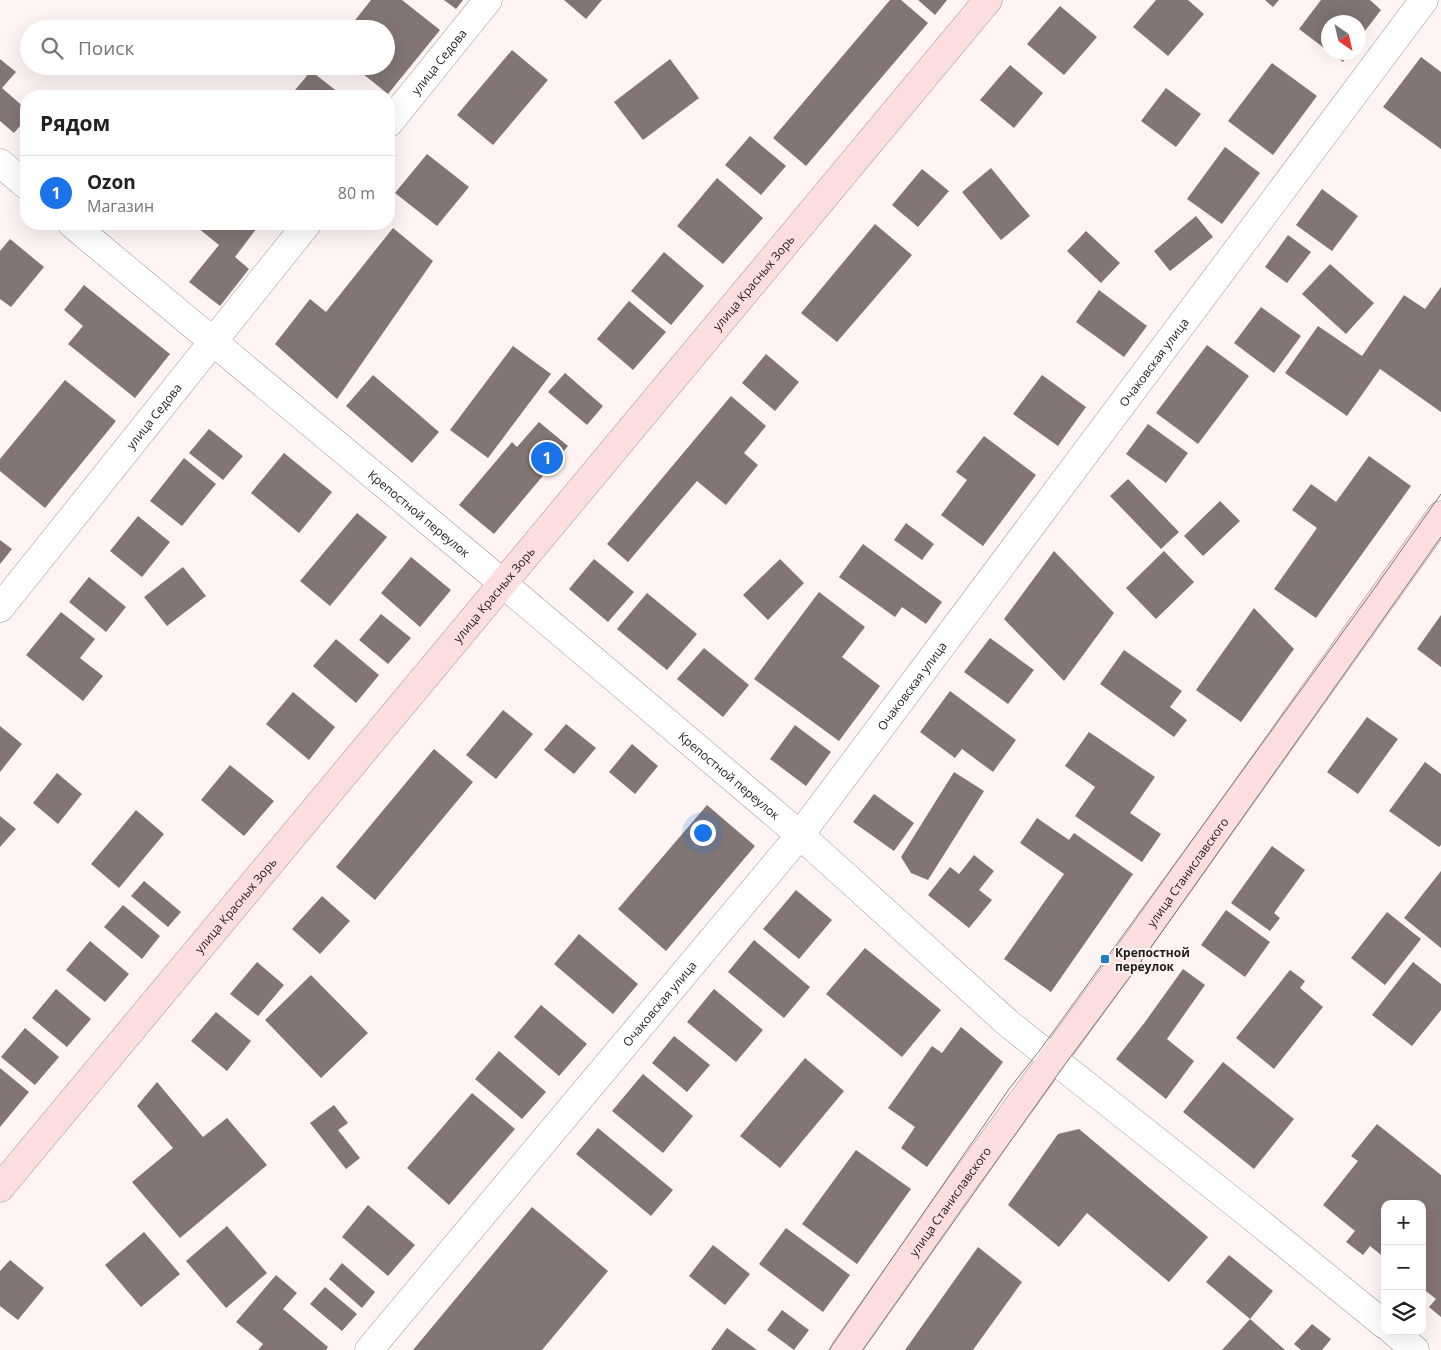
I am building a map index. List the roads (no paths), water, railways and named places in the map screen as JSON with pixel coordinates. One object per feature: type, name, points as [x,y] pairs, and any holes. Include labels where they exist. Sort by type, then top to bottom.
[{"type":"street","name":"улица Седова","points":[[395,116],[488,0]]},
{"type":"street","name":"улица Красных Зорь","points":[[0,1188],[988,0]]},
{"type":"street","name":"Очаковская улица","points":[[369,1350],[800,835],[1424,0]]},
{"type":"street","points":[[0,163],[20,180]]},
{"type":"street","name":"Крепостной переулок","points":[[79,230],[503,583],[800,835],[1008,1024],[1250,1215],[1381,1322]]},
{"type":"street","name":"улица Седова","points":[[0,608],[302,230]]},
{"type":"street","name":"улица Станиславского","points":[[845,1350],[952,1197],[1130,952],[1441,515]]},
{"type":"street","points":[[1397,1335],[1416,1350]]},
{"type":"tram line","points":[[829,1350],[1009,1089],[1040,1050],[1441,494]]},
{"type":"tram line","points":[[863,1350],[1441,537]]},
{"type":"place","name":"Ozon","points":[[547,458]]},
{"type":"place","name":"Крепостной переулок","points":[[1105,959]]}]
